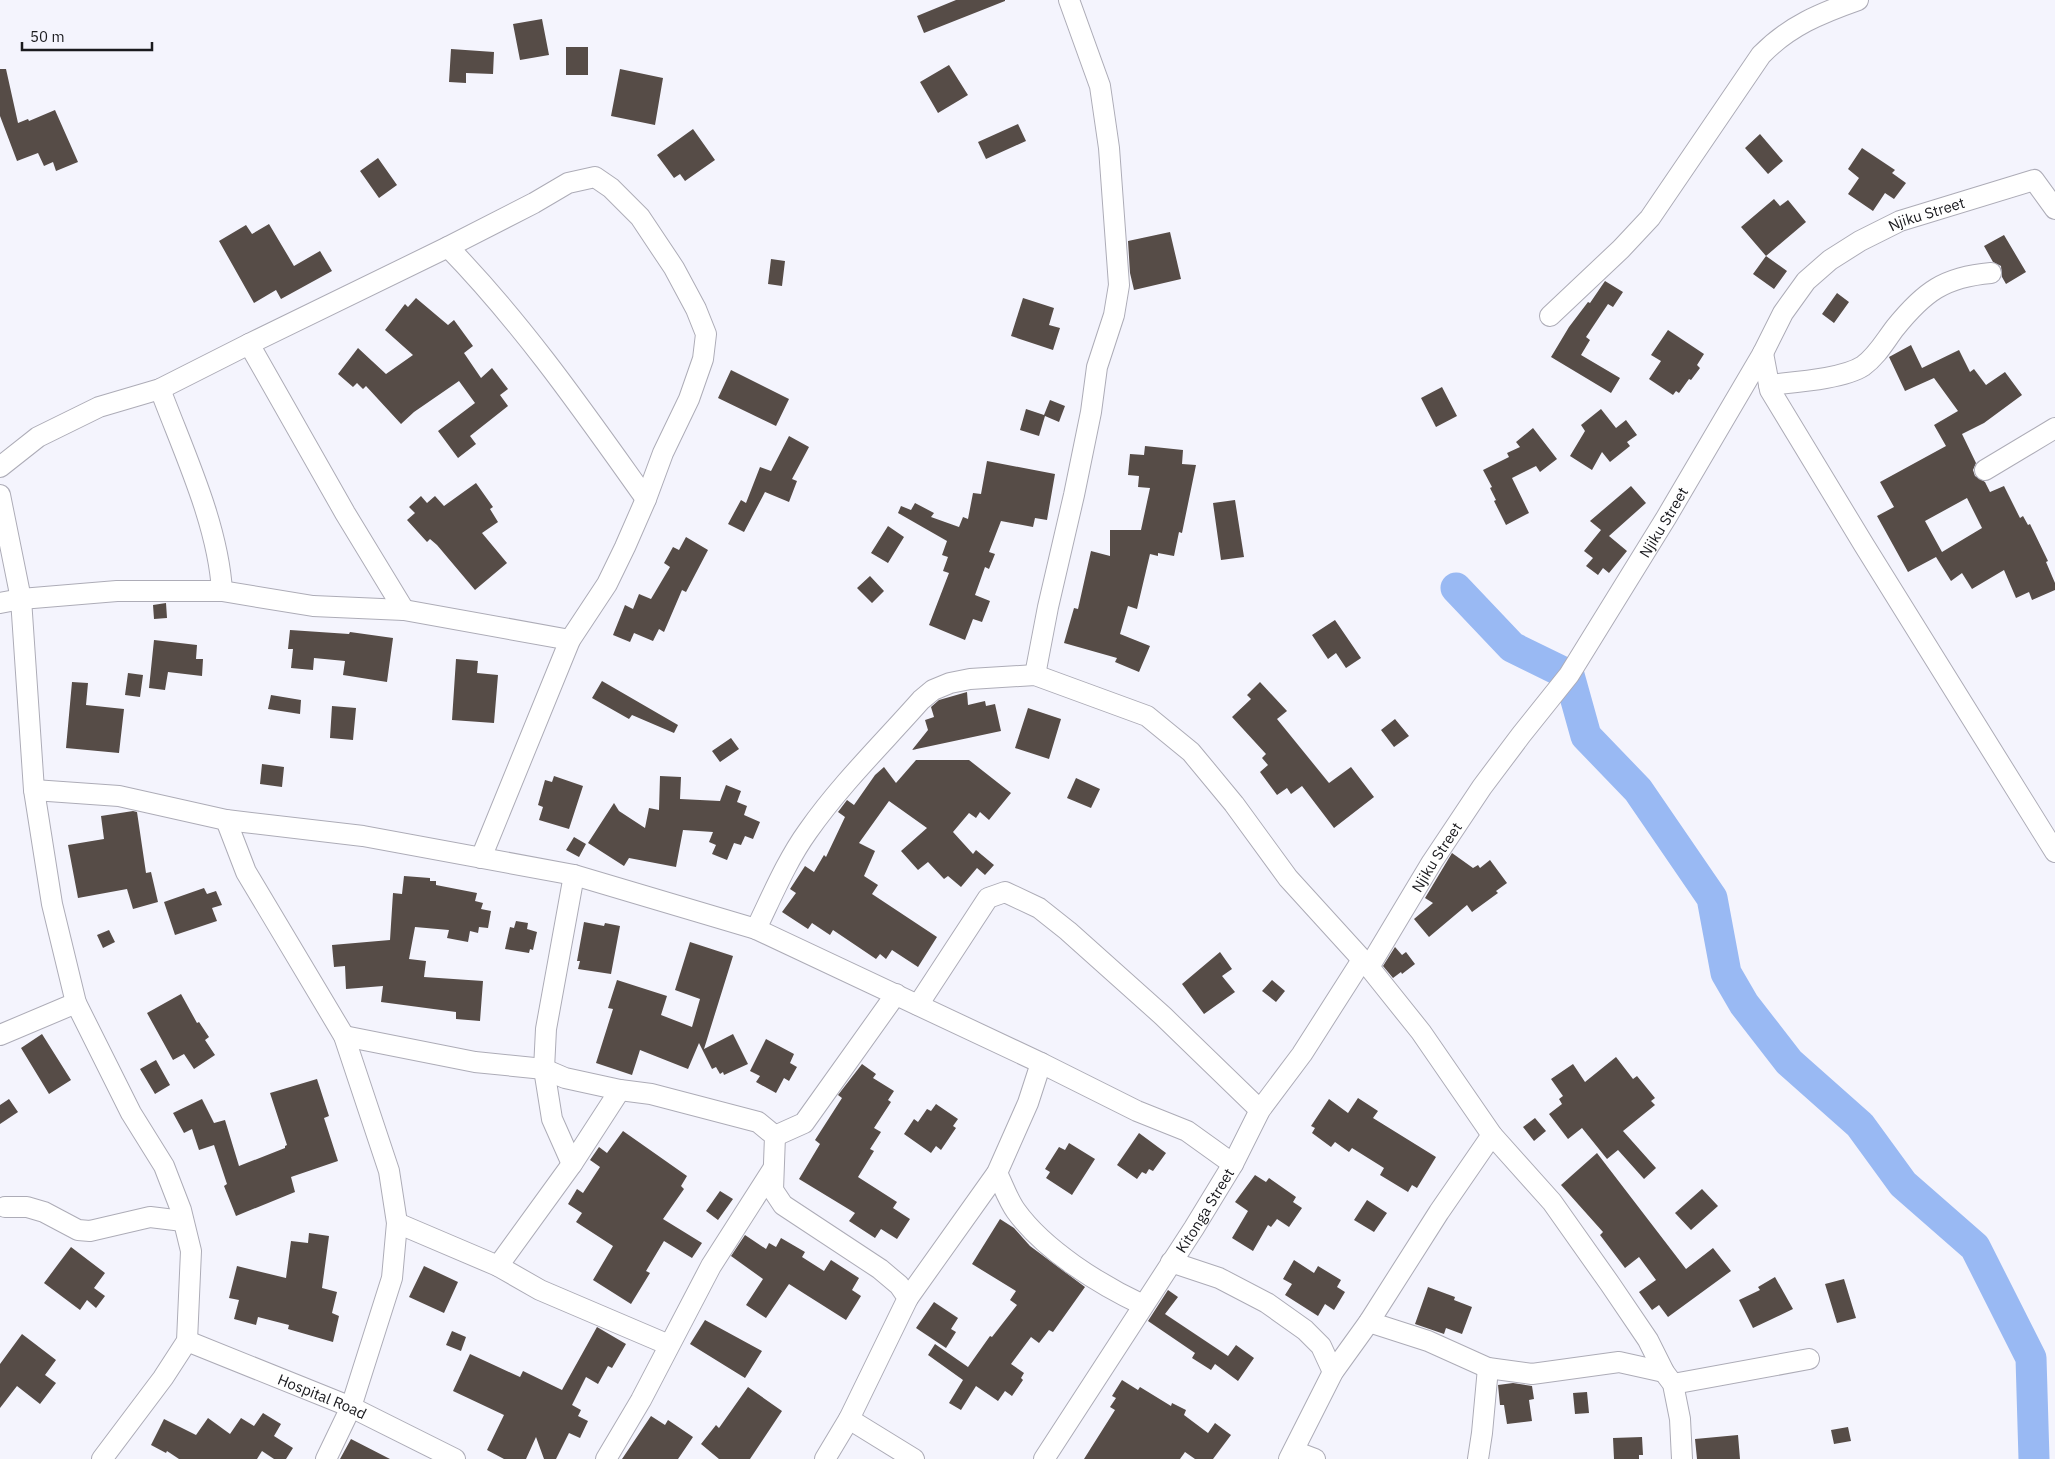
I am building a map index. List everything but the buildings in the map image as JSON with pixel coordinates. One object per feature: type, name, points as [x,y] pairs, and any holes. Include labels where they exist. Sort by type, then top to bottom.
[{"type":"street","points":[[1035,675],[1091,412],[1097,367],[1114,315],[1120,286],[1109,148],[1100,86],[1069,0]]},
{"type":"street","points":[[1550,316],[1621,249],[1650,218],[1761,55],[1776,39],[1818,14],[1858,0]]},
{"type":"street","points":[[0,467],[38,437],[99,407],[160,390],[248,344],[448,247],[534,203],[568,183],[595,177],[611,188],[640,217],[674,268],[696,309],[706,334],[703,359],[689,399],[663,453],[646,499],[607,584],[570,640],[481,858]]},
{"type":"street","name":"Njiku Street","points":[[1366,963],[1482,787],[1520,735],[1570,675],[1763,354],[1784,313],[1806,281],[1830,260],[1860,241],[1900,221],[2034,180],[2055,209]]},
{"type":"street","points":[[448,247],[487,287],[536,347],[646,499]]},
{"type":"street","points":[[1769,385],[1842,375],[1862,366],[1880,350],[1895,328],[1920,299],[1934,288],[1971,274],[1991,272]]},
{"type":"street","points":[[248,344],[345,513],[404,610]]},
{"type":"street","points":[[1763,354],[1770,390],[2055,852]]},
{"type":"street","points":[[160,390],[212,530],[221,570],[222,591]]},
{"type":"street","points":[[1985,470],[2055,428]]},
{"type":"street","points":[[0,495],[21,599],[34,790],[52,904],[76,1003],[131,1114],[164,1166],[191,1251],[187,1341],[163,1378],[102,1459]]},
{"type":"street","points":[[0,603],[21,599],[117,592],[222,591],[313,606],[404,610],[570,640]]},
{"type":"street","points":[[756,929],[776,886],[808,831],[855,773],[921,700],[933,690],[950,683],[970,679],[1035,675],[1147,716],[1191,752],[1234,804],[1288,878],[1366,963],[1421,1032],[1492,1135],[1552,1202],[1648,1340],[1668,1378],[1680,1419],[1682,1459]]},
{"type":"street","points":[[34,790],[119,796],[226,820],[363,836],[574,875],[756,929],[1041,1063],[1137,1111],[1187,1131],[1233,1164]]},
{"type":"street","points":[[226,820],[246,872],[344,1036],[389,1170],[397,1223],[392,1278],[351,1407],[326,1459]]},
{"type":"street","points":[[572,1164],[552,1119],[544,1069],[546,1029],[574,875]]},
{"type":"street","points":[[918,1005],[988,898],[1005,892],[1039,908],[1068,930],[1163,1016],[1260,1110]]},
{"type":"street","name":"Kitonga Street","points":[[1044,1459],[1194,1228],[1233,1164],[1260,1110],[1366,963]]},
{"type":"street","points":[[775,1136],[804,1123],[896,994]]},
{"type":"street","points":[[0,1035],[76,1003]]},
{"type":"street","points":[[344,1036],[475,1062],[544,1069],[565,1078],[620,1090],[651,1094],[758,1122],[775,1136]]},
{"type":"street","points":[[825,1459],[850,1420],[908,1298],[998,1173],[1028,1102],[1041,1063]]},
{"type":"street","points":[[498,1266],[572,1164],[620,1090]]},
{"type":"street","points":[[1315,1459],[1292,1455],[1333,1372],[1369,1322],[1439,1212],[1492,1135]]},
{"type":"street","points":[[775,1136],[773,1190],[783,1205],[880,1269],[899,1285],[908,1298]]},
{"type":"street","points":[[606,1459],[641,1400],[711,1266],[773,1168]]},
{"type":"street","points":[[998,1173],[1016,1210],[1046,1244],[1118,1294],[1143,1305]]},
{"type":"street","points":[[5,1206],[36,1209],[78,1230],[90,1231],[150,1217],[183,1221]]},
{"type":"street","points":[[397,1223],[498,1266],[540,1290],[669,1345]]},
{"type":"street","points":[[1171,1262],[1219,1278],[1267,1303],[1305,1330],[1320,1346],[1333,1372]]},
{"type":"street","points":[[1369,1322],[1428,1342],[1488,1368],[1532,1374],[1619,1362],[1668,1378],[1809,1359]]},
{"type":"street","name":"Hospital Road","points":[[187,1341],[351,1407],[455,1459]]},
{"type":"street","points":[[1478,1459],[1488,1368]]},
{"type":"street","points":[[850,1420],[914,1459]]},
{"type":"waterway","points":[[1456,588],[1512,647],[1569,675],[1586,736],[1638,790],[1712,898],[1726,973],[1744,1004],[1789,1062],[1860,1125],[1903,1184],[1975,1247],[2031,1358],[2034,1459]]}]
